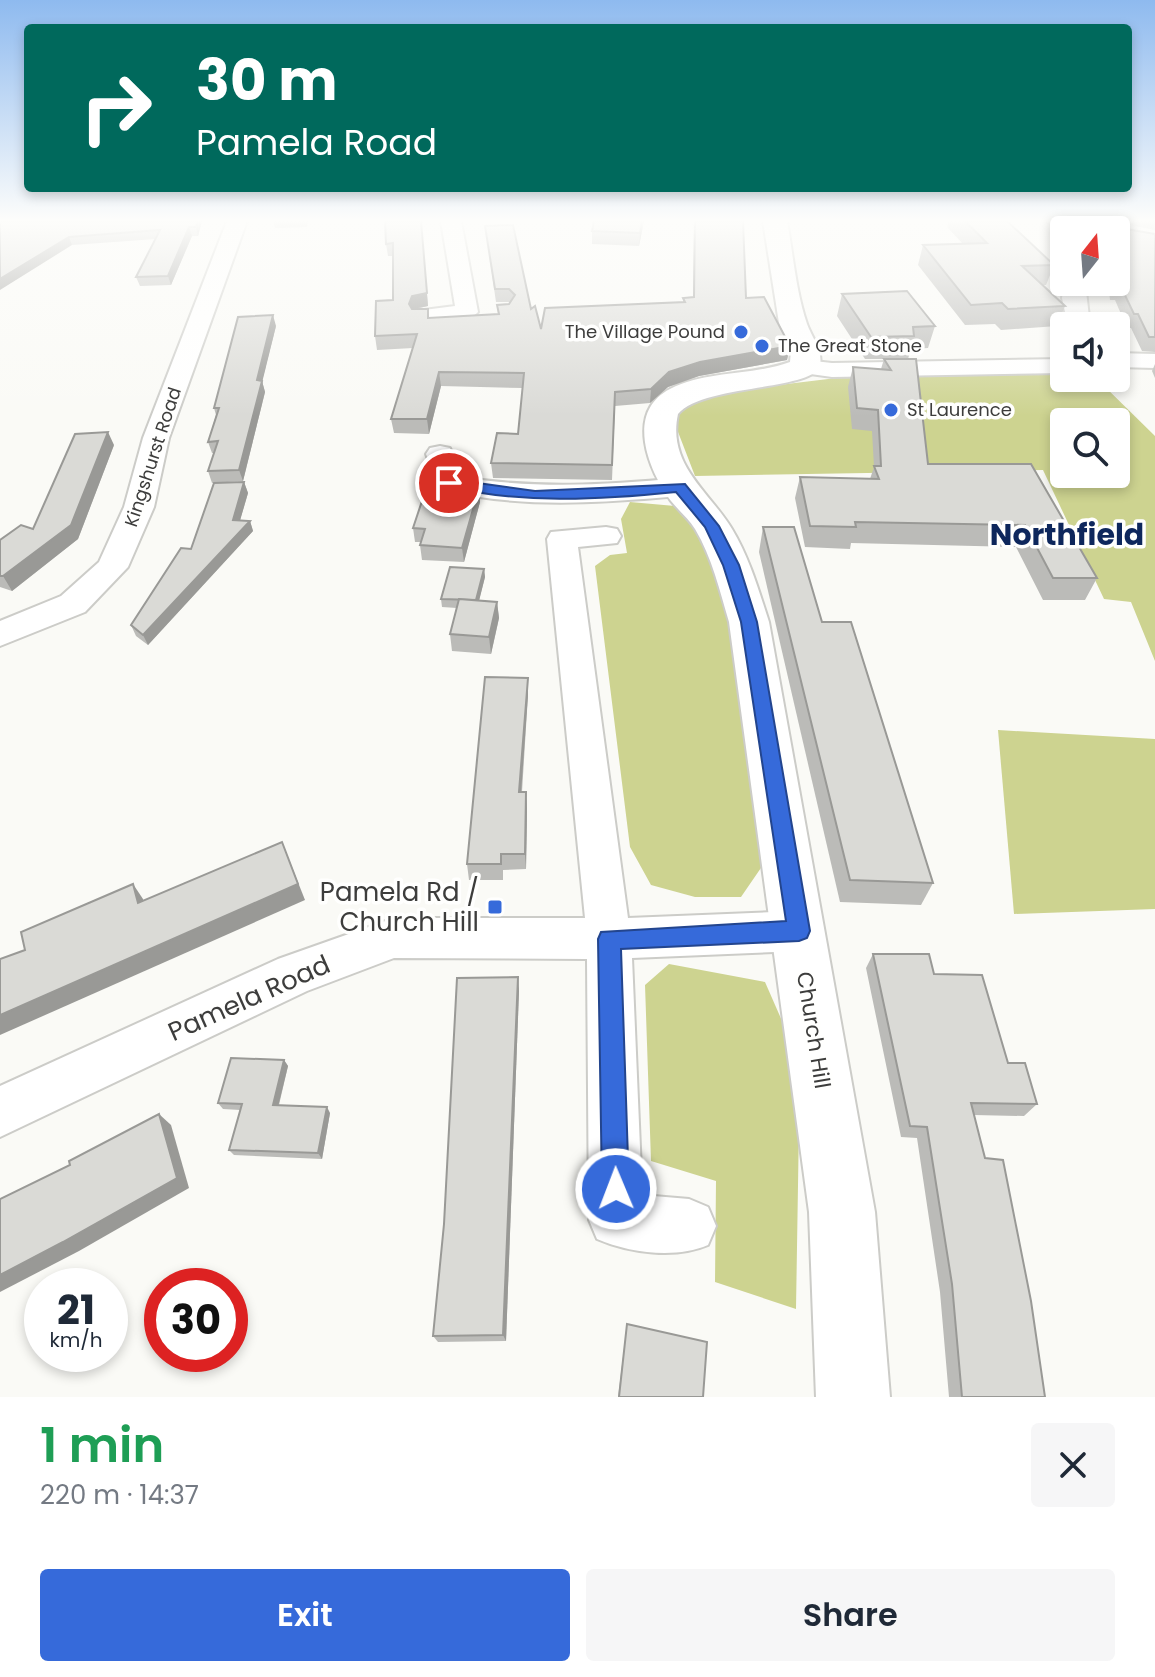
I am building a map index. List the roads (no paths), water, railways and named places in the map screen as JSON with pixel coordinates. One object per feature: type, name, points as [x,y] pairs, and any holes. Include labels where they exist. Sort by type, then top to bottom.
[{"type":"street","name":"Kingshurst Road","points":[[0,634],[73,604],[112,567],[139,507],[156,438],[213,286]]},
{"type":"street","points":[[462,286],[467,312]]},
{"type":"street","points":[[787,286],[793,323],[805,351],[805,367],[832,370],[1050,366]]},
{"type":"street","points":[[424,316],[490,311]]},
{"type":"street","points":[[1130,360],[1155,361]]},
{"type":"street","name":"Church Hill","points":[[805,367],[776,376],[692,391],[671,401],[660,412],[657,424],[680,487],[712,526],[731,565],[749,622],[842,1212],[853,1397]]},
{"type":"street","points":[[440,454],[449,483],[487,491],[535,496],[606,495],[680,487]]},
{"type":"street","points":[[606,536],[562,539],[609,939],[616,1220],[689,1226]]},
{"type":"street","name":"Pamela Road","points":[[0,1112],[294,974],[394,938],[609,939],[799,931]]},
{"type":"place","name":"The Village Pound","points":[[741,332]]},
{"type":"place","name":"The Great Stone","points":[[762,346]]},
{"type":"place","name":"St Laurence","points":[[891,410]]},
{"type":"place","name":"Pamela Rd / Church Hill","points":[[495,907]]},
{"type":"district","name":"Northfield","points":[[1067,535]]}]
